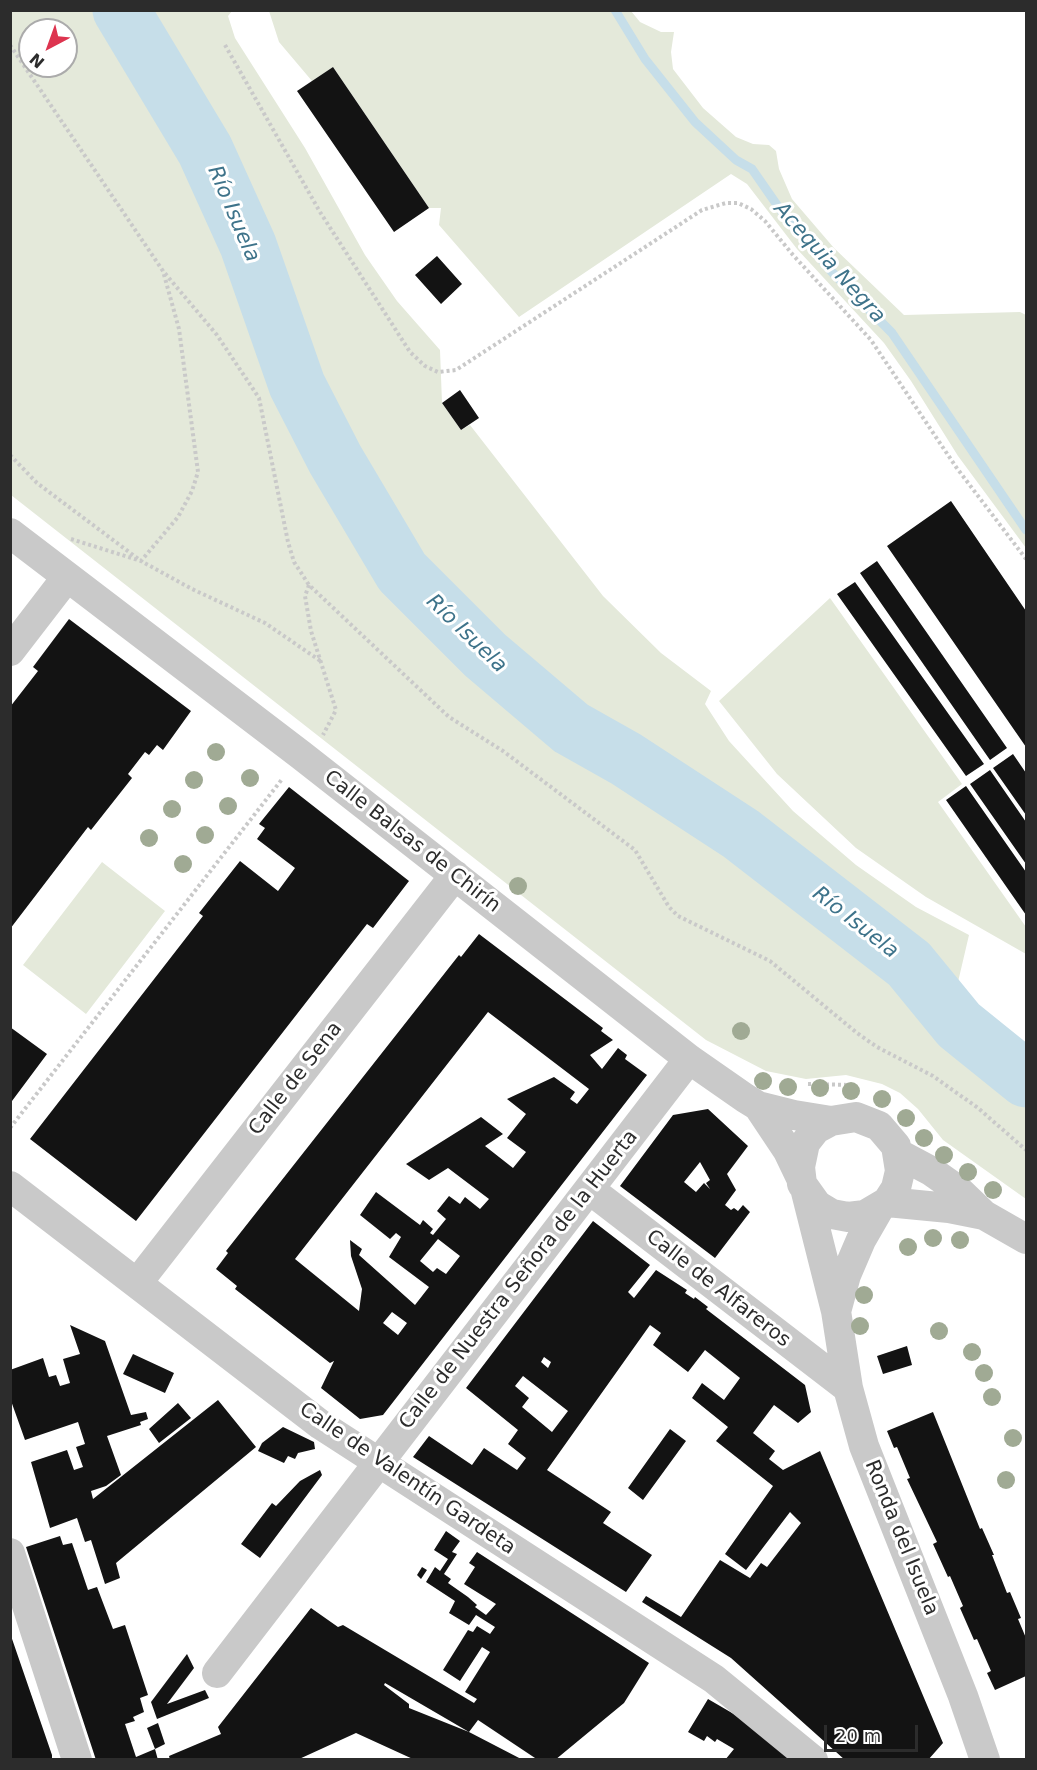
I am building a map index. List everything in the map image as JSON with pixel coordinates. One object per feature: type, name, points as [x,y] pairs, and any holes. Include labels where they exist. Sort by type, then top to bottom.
[{"type":"street","name":"Calle Balsas de Chirín","points":[[10,533],[67,577],[309,749],[455,875],[689,1059],[758,1106],[784,1144],[803,1184]]},
{"type":"street","points":[[10,651],[67,577]]},
{"type":"street","name":"Calle de Sena","points":[[138,1282],[455,875]]},
{"type":"street","name":"Calle de Nuestra Señora de la Huerta","points":[[217,1673],[689,1059]]},
{"type":"street","name":"Calle Balsas de Chirín","points":[[758,1106],[831,1121]]},
{"type":"street","points":[[856,1117],[872,1122],[886,1132],[898,1154],[898,1180],[884,1204],[865,1215],[840,1216],[817,1205],[803,1184],[800,1159],[806,1143],[816,1130],[831,1121],[856,1117]]},
{"type":"street","points":[[898,1154],[958,1190],[984,1215],[1026,1239]]},
{"type":"street","name":"Ronda del Isuela","points":[[803,1184],[836,1311],[848,1388],[864,1446],[986,1760]]},
{"type":"street","name":"Calle de Valentín Gardeta","points":[[10,1186],[138,1282],[321,1425],[714,1679],[813,1760]]},
{"type":"street","name":"Calle de Alfareros","points":[[589,1189],[848,1388]]},
{"type":"street","points":[[884,1204],[949,1208],[984,1215]]},
{"type":"street","name":"Ronda del Isuela","points":[[836,1311],[850,1266],[884,1204]]},
{"type":"street","points":[[10,1553],[77,1760]]},
{"type":"path","points":[[10,45],[163,271],[217,335],[259,398],[288,542],[294,562],[309,585],[449,717],[503,751],[635,850],[669,907],[678,916],[770,961],[863,1038],[933,1076],[978,1108],[1026,1150]]},
{"type":"path","points":[[225,45],[320,212],[410,352],[425,366],[438,372],[456,370],[702,210],[726,203],[738,203],[751,208],[765,221],[793,255],[872,339],[956,467],[1026,559]]},
{"type":"path","points":[[141,561],[178,517],[192,491],[198,471],[179,329],[163,271]]},
{"type":"path","points":[[10,455],[37,483],[141,561]]},
{"type":"path","points":[[61,537],[110,549],[141,561],[192,589],[265,623],[322,662]]},
{"type":"path","points":[[10,1128],[332,722],[336,710],[311,631],[305,596],[309,585]]},
{"type":"path","points":[[801,1084],[858,1086]]},
{"type":"shaded area","points":[[10,11],[232,11],[228,16],[235,38],[305,148],[365,255],[397,301],[440,350],[442,403],[461,430],[470,425],[603,596],[661,653],[711,691],[705,704],[729,741],[793,811],[856,865],[916,907],[969,935],[958,982],[915,995],[946,1034],[1026,1103],[1026,1199],[943,1140],[918,1109],[900,1093],[882,1084],[846,1075],[806,1079],[766,1071],[706,1040],[11,495]]},
{"type":"shaded area","points":[[269,11],[631,11],[640,22],[661,32],[674,32],[671,52],[673,69],[703,108],[736,137],[753,144],[769,145],[776,151],[779,169],[792,199],[834,248],[904,315],[1020,312],[1026,315],[1026,548],[958,456],[884,343],[797,249],[747,184],[731,174],[519,317],[439,225],[441,208],[429,208],[333,67],[312,81],[279,42]]},
{"type":"shaded area","points":[[830,598],[962,784],[938,802],[1026,927],[1026,954],[926,897],[856,848],[777,774],[719,701]]},
{"type":"shaded area","points":[[102,862],[165,911],[86,1014],[23,965]]},
{"type":"building","points":[[333,67],[429,208],[394,232],[297,91]]},
{"type":"building","points":[[437,256],[462,284],[441,304],[415,275]]},
{"type":"building","points":[[460,390],[479,418],[461,430],[442,403]]},
{"type":"building","points":[[951,501],[1026,611],[1026,747],[887,546]]},
{"type":"building","points":[[877,561],[1007,748],[990,760],[860,573]]},
{"type":"building","points":[[855,582],[984,764],[966,776],[837,594]]},
{"type":"building","points":[[69,619],[191,711],[163,750],[157,745],[149,755],[145,752],[128,774],[132,778],[91,830],[88,827],[10,929],[10,707],[38,671],[33,667]]},
{"type":"building","points":[[1013,754],[1026,773],[1026,815],[993,768]]},
{"type":"building","points":[[990,770],[1026,822],[1026,864],[970,784]]},
{"type":"building","points":[[966,786],[1026,872],[1026,915],[946,800]]},
{"type":"building","points":[[289,787],[409,881],[373,928],[367,924],[136,1221],[30,1139],[203,916],[199,913],[240,861],[278,891],[295,868],[257,839],[265,828],[259,824]]},
{"type":"building","points":[[479,934],[603,1028],[601,1031],[613,1040],[590,1055],[602,1069],[618,1048],[627,1055],[625,1059],[647,1075],[383,1415],[360,1419],[321,1388],[334,1361],[330,1363],[235,1289],[237,1286],[216,1269],[228,1253],[226,1251],[459,955],[461,957]],"holes":[[[488,1012],[589,1089],[577,1104],[570,1099],[575,1092],[554,1077],[507,1099],[526,1114],[507,1138],[526,1152],[513,1168],[485,1146],[503,1134],[481,1117],[406,1164],[429,1180],[448,1168],[489,1199],[480,1209],[465,1197],[460,1204],[449,1196],[437,1211],[446,1219],[433,1235],[430,1233],[433,1229],[423,1220],[420,1225],[376,1192],[360,1215],[390,1239],[396,1233],[401,1237],[389,1257],[429,1287],[415,1305],[359,1255],[362,1249],[350,1240],[351,1256],[362,1289],[359,1311],[295,1259]],[[438,1239],[460,1256],[446,1274],[437,1268],[433,1272],[420,1261]],[[392,1312],[407,1323],[398,1335],[383,1323]]]},
{"type":"building","points":[[10,1027],[47,1054],[12,1101],[10,1100]]},
{"type":"building","points":[[708,1109],[748,1146],[727,1174],[736,1190],[725,1205],[731,1210],[734,1208],[738,1211],[743,1205],[750,1212],[715,1258],[620,1186],[673,1115]],"holes":[[[700,1162],[710,1180],[706,1183],[710,1189],[704,1183],[696,1192],[684,1182]]]},
{"type":"building","points":[[593,1221],[650,1265],[628,1292],[634,1298],[656,1270],[687,1290],[685,1293],[694,1299],[695,1297],[708,1307],[706,1309],[805,1385],[811,1412],[798,1423],[774,1405],[753,1433],[775,1451],[769,1459],[783,1470],[820,1451],[943,1743],[928,1760],[845,1760],[731,1658],[642,1602],[646,1596],[681,1617],[720,1560],[750,1578],[761,1563],[767,1567],[801,1523],[790,1512],[746,1570],[725,1554],[773,1486],[716,1441],[728,1427],[692,1398],[702,1383],[724,1400],[740,1378],[705,1350],[688,1372],[653,1345],[661,1333],[650,1325],[547,1470],[611,1512],[603,1523],[652,1555],[626,1592],[413,1457],[429,1436],[472,1465],[484,1448],[517,1470],[526,1458],[508,1444],[518,1430],[466,1388]],"holes":[[[544,1357],[551,1362],[548,1368],[541,1362]],[[523,1376],[568,1411],[552,1432],[522,1407],[529,1398],[515,1386]]]},
{"type":"building","points":[[70,1325],[105,1341],[131,1415],[146,1412],[148,1419],[140,1422],[141,1425],[107,1436],[121,1475],[106,1486],[91,1491],[93,1499],[218,1400],[256,1447],[116,1563],[120,1578],[105,1584],[91,1540],[85,1542],[77,1518],[50,1528],[31,1462],[67,1450],[74,1470],[83,1467],[76,1447],[85,1444],[78,1422],[25,1440],[10,1398],[10,1370],[43,1358],[49,1377],[56,1375],[60,1386],[70,1383],[63,1359],[80,1354]]},
{"type":"building","points":[[907,1346],[912,1365],[883,1374],[877,1356]]},
{"type":"building","points":[[133,1354],[174,1373],[165,1393],[123,1374]]},
{"type":"building","points":[[178,1403],[191,1418],[159,1443],[149,1429]]},
{"type":"building","points":[[933,1412],[980,1529],[982,1528],[994,1555],[992,1555],[1007,1593],[1010,1592],[1021,1618],[1018,1619],[1026,1638],[1026,1676],[995,1690],[987,1673],[991,1671],[960,1608],[963,1606],[933,1544],[937,1542],[907,1479],[910,1478],[897,1447],[894,1448],[887,1431]]},
{"type":"building","points":[[283,1427],[314,1442],[315,1449],[298,1453],[295,1459],[288,1456],[284,1463],[258,1451],[262,1443]]},
{"type":"building","points":[[670,1429],[686,1441],[643,1500],[628,1488]]},
{"type":"building","points":[[320,1470],[322,1475],[260,1558],[241,1544],[272,1503],[276,1506],[300,1481]]},
{"type":"building","points":[[446,1531],[460,1541],[452,1552],[457,1554],[444,1574],[451,1579],[448,1583],[468,1597],[477,1605],[475,1607],[486,1615],[496,1604],[464,1584],[475,1567],[469,1563],[477,1552],[649,1663],[624,1703],[555,1760],[538,1760],[478,1720],[469,1732],[523,1760],[415,1760],[356,1733],[297,1760],[170,1760],[169,1756],[221,1734],[218,1727],[311,1608],[338,1627],[343,1625],[474,1703],[477,1699],[465,1692],[490,1652],[482,1647],[460,1681],[443,1670],[468,1630],[473,1632],[477,1626],[490,1634],[495,1627],[476,1615],[469,1625],[449,1613],[455,1601],[426,1582],[435,1567],[440,1571],[448,1559],[434,1550]],"holes":[[[385,1683],[469,1732],[409,1708],[409,1704],[384,1685]]]},
{"type":"building","points":[[60,1536],[63,1545],[72,1543],[88,1590],[97,1587],[113,1629],[125,1625],[148,1695],[140,1698],[144,1712],[133,1717],[135,1721],[125,1724],[136,1757],[155,1749],[158,1760],[96,1760],[26,1547]]},
{"type":"building","points":[[422,1567],[427,1570],[421,1579],[417,1575]]},
{"type":"building","points":[[10,1633],[52,1755],[52,1760],[10,1760]]},
{"type":"building","points":[[187,1654],[194,1668],[167,1704],[205,1690],[209,1698],[157,1719],[151,1702]]},
{"type":"building","points":[[708,1699],[751,1724],[795,1760],[725,1760],[734,1749],[717,1739],[715,1742],[707,1736],[704,1741],[688,1732]]},
{"type":"building","points":[[158,1723],[165,1744],[155,1749],[147,1728]]},
{"type":"waterway","name":"Río Isuela","points":[[121,10],[205,150],[248,245],[297,385],[335,459],[402,572],[485,655],[571,728],[626,759],[741,834],[909,964],[959,1025],[1026,1079]]},
{"type":"waterway","name":"Acequia Negra","points":[[615,10],[645,59],[695,122],[736,160],[752,169],[784,215],[832,272],[892,333],[1026,530]]}]
